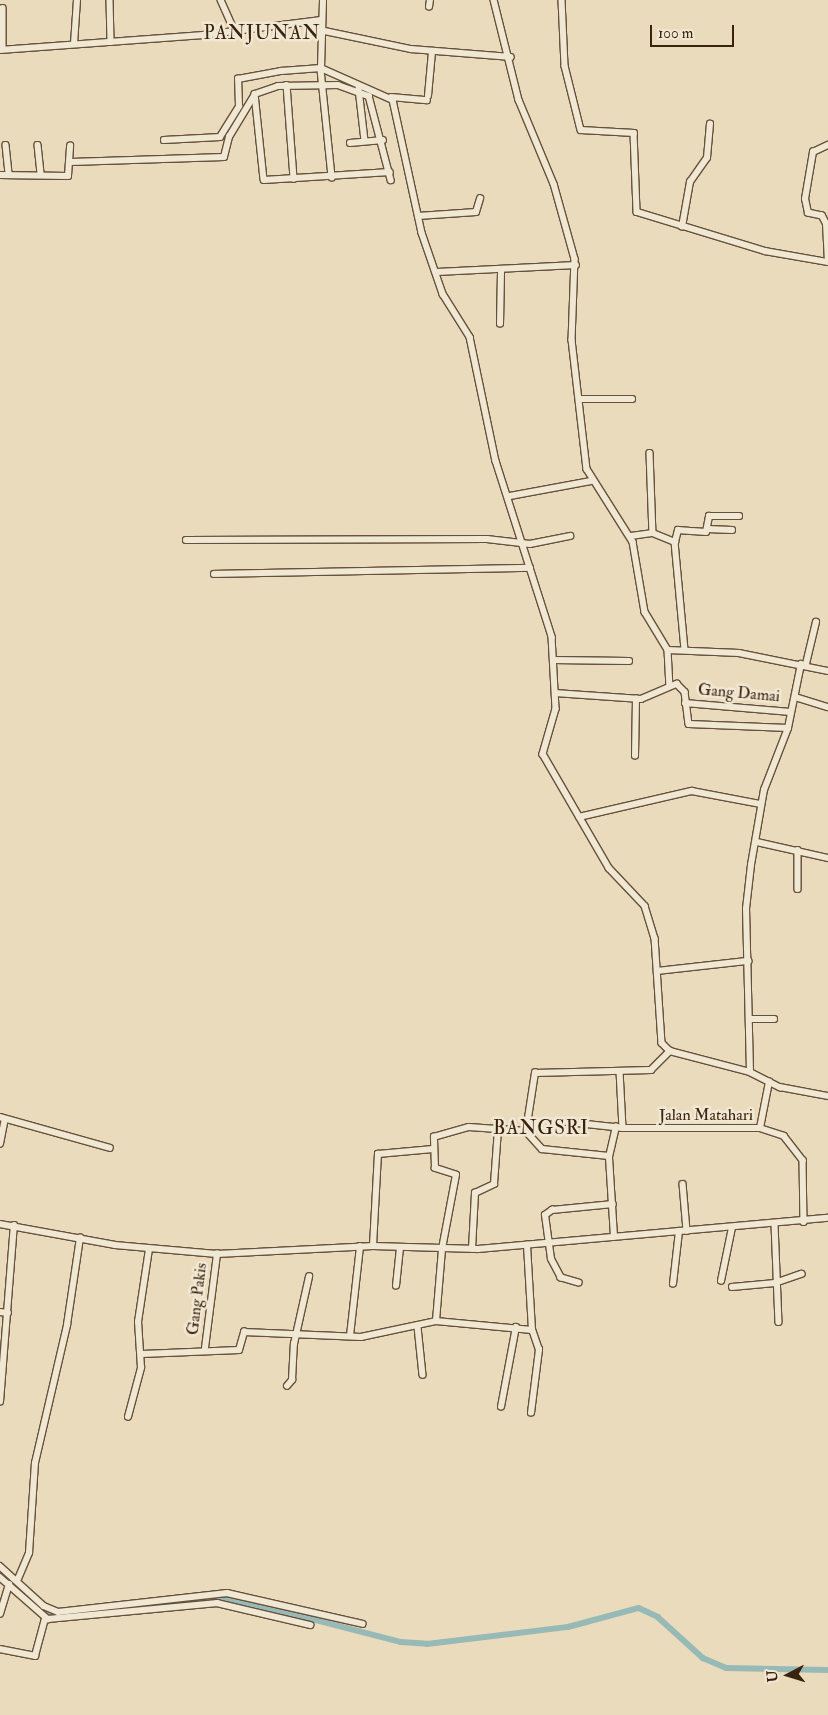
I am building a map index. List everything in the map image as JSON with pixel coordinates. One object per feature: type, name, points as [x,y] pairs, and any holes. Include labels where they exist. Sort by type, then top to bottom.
[{"type":"street","points":[[74,44],[77,0]]},
{"type":"street","points":[[110,0],[111,42]]},
{"type":"street","points":[[222,0],[235,31]]},
{"type":"street","points":[[323,0],[320,30],[321,69],[332,177]]},
{"type":"street","points":[[429,7],[430,0]]},
{"type":"street","points":[[494,0],[511,58],[519,100],[554,184],[576,265],[572,340],[580,399],[582,440],[592,480],[631,536],[645,612],[668,650],[670,684]]},
{"type":"street","points":[[562,0],[566,66],[581,130],[631,130],[635,138],[636,210],[682,226],[750,245],[828,262],[828,229],[822,216],[808,214],[805,199],[812,152],[828,145]]},
{"type":"street","points":[[3,8],[2,50],[235,31],[321,20]]},
{"type":"street","points":[[320,30],[432,52],[511,58]]},
{"type":"street","points":[[164,140],[224,134],[239,106],[239,79],[321,69],[391,98],[427,98],[432,52]]},
{"type":"street","points":[[71,162],[224,157],[229,137],[255,94],[287,86],[322,85],[359,89],[371,99],[383,140],[391,180]]},
{"type":"street","points":[[287,86],[294,179]]},
{"type":"street","points":[[359,89],[365,141]]},
{"type":"street","points":[[255,94],[263,179],[332,177],[390,172]]},
{"type":"street","points":[[391,98],[409,156],[418,216],[443,294],[470,337],[490,440],[510,496],[522,542],[552,638],[556,709],[543,754],[609,868],[645,906],[657,971],[662,1043],[670,1051],[750,1072],[769,1082],[828,1096]]},
{"type":"street","points":[[682,226],[690,182],[707,158],[710,124]]},
{"type":"street","points":[[350,143],[383,140]]},
{"type":"street","points":[[6,145],[9,175]]},
{"type":"street","points":[[38,145],[41,175]]},
{"type":"street","points":[[0,175],[68,176],[71,162],[70,146]]},
{"type":"street","points":[[418,216],[476,212],[480,199]]},
{"type":"street","points":[[437,272],[576,265]]},
{"type":"street","points":[[500,324],[501,270]]},
{"type":"street","points":[[580,399],[632,399]]},
{"type":"street","points":[[650,453],[653,533]]},
{"type":"street","points":[[510,496],[592,480]]},
{"type":"street","points":[[707,529],[710,516],[739,516]]},
{"type":"street","points":[[685,650],[674,542],[678,530],[732,530]]},
{"type":"street","points":[[631,536],[653,533],[674,542]]},
{"type":"street","points":[[186,540],[522,542],[570,536]]},
{"type":"street","points":[[214,574],[530,568]]},
{"type":"street","points":[[750,1072],[746,909],[761,804],[788,728],[794,696],[816,622]]},
{"type":"street","points":[[668,650],[685,650],[804,664],[828,671]]},
{"type":"street","points":[[553,660],[629,661]]},
{"type":"street","points":[[555,693],[636,699],[670,684],[683,688],[686,720],[692,725],[788,728]]},
{"type":"street","points":[[794,696],[828,707]]},
{"type":"street","points":[[635,756],[636,699]]},
{"type":"street","name":"Gang Damai","points":[[685,703],[791,712]]},
{"type":"street","points":[[579,817],[692,791],[761,804]]},
{"type":"street","points":[[757,842],[828,858]]},
{"type":"street","points":[[798,850],[798,889]]},
{"type":"street","points":[[657,971],[748,961]]},
{"type":"street","points":[[749,1019],[774,1019]]},
{"type":"street","points":[[526,1131],[535,1073],[655,1069],[670,1051]]},
{"type":"street","points":[[620,1071],[623,1128]]},
{"type":"street","points":[[760,1128],[769,1082]]},
{"type":"street","points":[[0,1144],[2,1118],[110,1148]]},
{"type":"street","name":"Jalan Matahari","points":[[559,1121],[623,1128],[760,1128],[784,1136],[803,1160],[804,1222]]},
{"type":"street","points":[[436,1321],[442,1249],[456,1175],[435,1168],[434,1137],[469,1127],[526,1131],[542,1149],[609,1156]]},
{"type":"street","points":[[614,1237],[609,1156],[616,1127]]},
{"type":"street","points":[[472,1249],[475,1193],[480,1187],[494,1184],[498,1130]]},
{"type":"street","points":[[372,1246],[378,1154],[434,1149]]},
{"type":"street","points":[[683,1184],[687,1231]]},
{"type":"street","points":[[579,1283],[561,1278],[546,1243],[547,1212],[613,1204]]},
{"type":"street","points":[[0,1224],[149,1249],[216,1254],[359,1249],[372,1246],[472,1249],[804,1222],[828,1218]]},
{"type":"street","points":[[775,1224],[775,1283],[779,1322]]},
{"type":"street","points":[[0,1402],[14,1226]]},
{"type":"street","points":[[721,1281],[732,1228]]},
{"type":"street","points":[[673,1284],[678,1231]]},
{"type":"street","points":[[18,1579],[29,1553],[34,1463],[66,1325],[80,1238]]},
{"type":"street","points":[[527,1244],[532,1330],[539,1350],[531,1412]]},
{"type":"street","points":[[396,1286],[400,1248]]},
{"type":"street","points":[[128,1417],[142,1354],[136,1346],[149,1249]]},
{"type":"street","points":[[350,1336],[359,1249]]},
{"type":"street","name":"Gang Pakis","points":[[205,1348],[216,1254]]},
{"type":"street","points":[[732,1287],[775,1283],[801,1274]]},
{"type":"street","points":[[287,1386],[292,1380],[296,1333],[309,1277]]},
{"type":"street","points":[[0,1312],[8,1313]]},
{"type":"street","points":[[142,1354],[205,1348],[239,1350],[244,1332],[350,1336],[418,1327],[436,1321],[532,1330]]},
{"type":"street","points":[[418,1327],[424,1375]]},
{"type":"street","points":[[501,1407],[516,1327]]},
{"type":"street","points":[[0,1566],[18,1579],[44,1606],[58,1612],[227,1593],[363,1624]]},
{"type":"street","points":[[0,1577],[45,1618],[217,1603],[310,1625]]},
{"type":"street","points":[[0,1614],[8,1584]]},
{"type":"street","points":[[0,1649],[35,1656],[45,1618]]},
{"type":"waterway","points":[[0,1572],[18,1590]]},
{"type":"waterway","points":[[73,1614],[208,1598],[250,1603],[401,1642],[427,1644],[568,1627],[639,1608],[658,1617],[703,1658],[726,1668],[828,1670]]},
{"type":"waterway","points":[[37,1608],[64,1615]]},
{"type":"district","name":"PANJUNAN","points":[[262,34]]},
{"type":"district","name":"BANGSRI","points":[[541,1129]]}]
